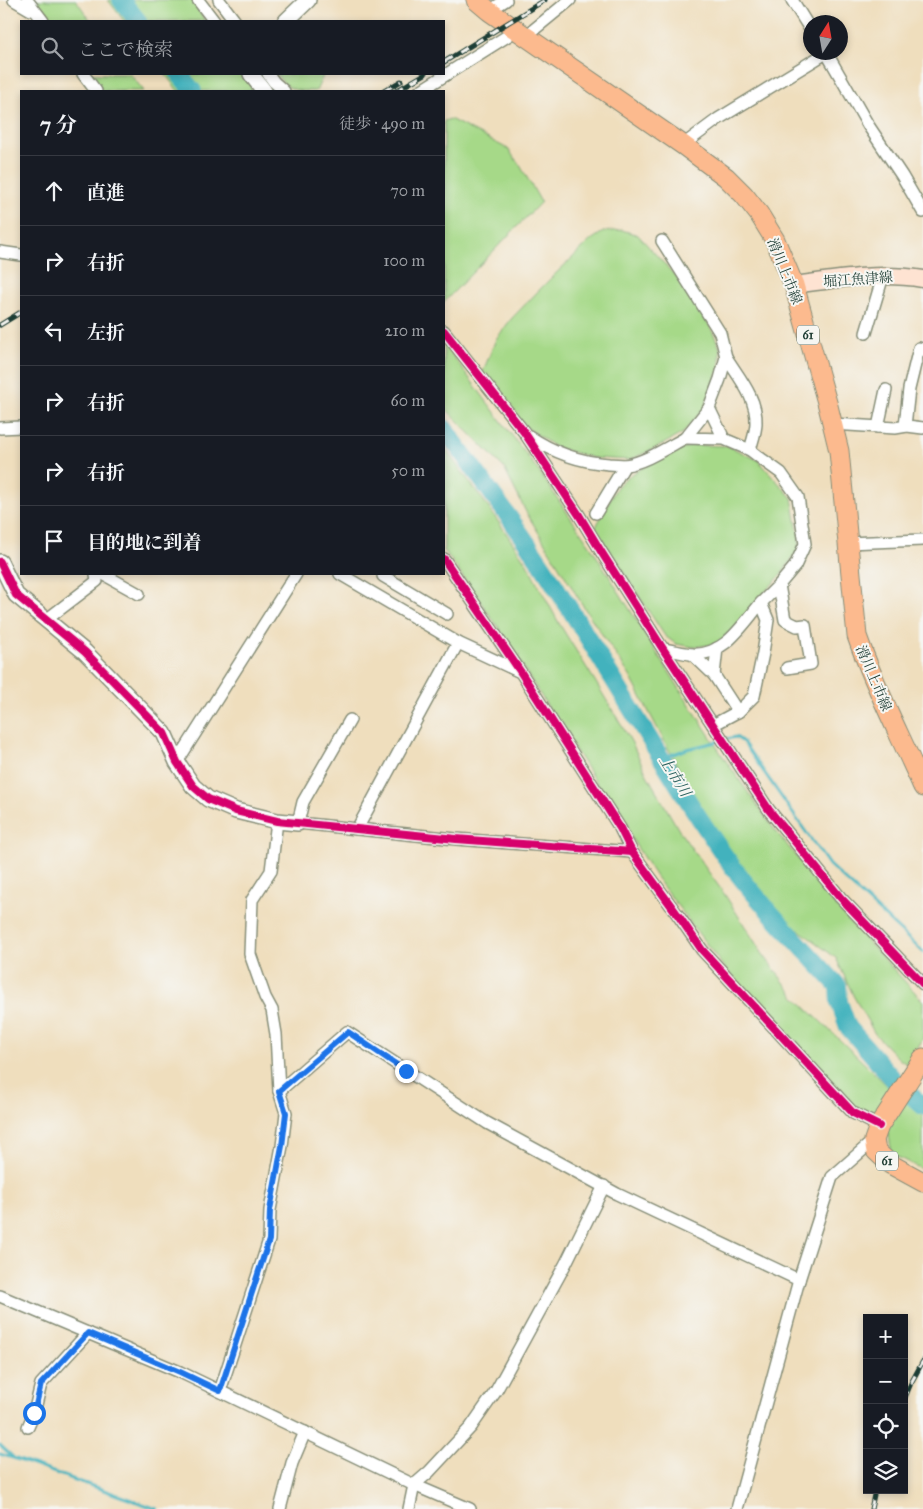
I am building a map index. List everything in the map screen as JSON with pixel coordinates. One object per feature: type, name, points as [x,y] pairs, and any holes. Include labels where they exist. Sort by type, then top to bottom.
[{"type":"main road","name":"滑川上市線","points":[[482,5],[683,145],[726,178],[744,195],[759,214],[775,240],[794,285],[839,451],[857,636],[864,658],[887,710],[917,761],[923,787]]},
{"type":"main road","name":"堀江魚津線","points":[[794,285],[863,276],[904,276],[923,279]]},
{"type":"main road","points":[[876,1133],[923,1058]]},
{"type":"main road","name":"61","points":[[876,1133],[876,1151],[890,1164],[923,1182]]},
{"type":"street","points":[[14,0],[40,17]]},
{"type":"street","points":[[27,0],[40,17]]},
{"type":"street","points":[[198,0],[213,20]]},
{"type":"street","points":[[219,0],[234,20]]},
{"type":"street","points":[[287,20],[308,0]]},
{"type":"street","points":[[482,5],[506,0]]},
{"type":"street","points":[[422,90],[522,33],[570,0]]},
{"type":"street","points":[[792,0],[803,18]]},
{"type":"street","points":[[683,145],[718,119],[815,60]]},
{"type":"street","points":[[830,60],[868,125],[923,212]]},
{"type":"street","points":[[84,75],[95,90]]},
{"type":"street","points":[[253,75],[263,90]]},
{"type":"street","points":[[269,75],[283,90]]},
{"type":"street","points":[[662,241],[720,333],[726,357],[750,394],[755,410],[756,426],[750,450]]},
{"type":"street","points":[[0,252],[20,255]]},
{"type":"street","points":[[866,334],[883,276]]},
{"type":"street","points":[[445,331],[524,432],[769,810],[840,897],[923,984]]},
{"type":"street","points":[[905,426],[909,389],[918,348],[923,350]]},
{"type":"street","points":[[524,432],[544,446],[567,457],[602,464],[626,465],[655,455],[685,438],[709,408],[726,357]]},
{"type":"street","points":[[878,427],[886,390]]},
{"type":"street","points":[[709,408],[724,439]]},
{"type":"street","points":[[833,424],[923,428]]},
{"type":"street","points":[[0,428],[20,427]]},
{"type":"street","points":[[663,649],[692,654],[711,652],[730,641],[761,603],[780,586],[795,566],[805,544],[798,497],[781,473],[750,450],[724,439],[685,438]]},
{"type":"street","points":[[596,513],[626,465]]},
{"type":"street","points":[[847,543],[923,540]]},
{"type":"street","points":[[445,560],[520,671],[620,828],[632,852],[702,950],[853,1113],[876,1133],[832,1177],[799,1280],[737,1509]]},
{"type":"street","points":[[0,562],[16,594],[85,652],[164,733],[177,762],[193,786],[208,799],[236,811],[277,821],[456,839],[632,852]]},
{"type":"street","points":[[46,620],[97,581],[96,575]]},
{"type":"street","points":[[105,575],[139,594]]},
{"type":"street","points":[[177,762],[295,575]]},
{"type":"street","points":[[342,575],[458,643],[520,671]]},
{"type":"street","points":[[372,592],[382,575],[447,614]]},
{"type":"street","points":[[780,586],[785,620],[796,626],[805,625],[811,664],[786,668]]},
{"type":"street","points":[[713,725],[738,712],[754,696],[764,653],[768,620],[761,603]]},
{"type":"street","points":[[357,829],[458,643]]},
{"type":"street","points":[[714,676],[718,648]]},
{"type":"street","points":[[692,654],[714,676],[738,712]]},
{"type":"street","points":[[298,823],[304,802],[350,720]]},
{"type":"street","points":[[220,1391],[269,1240],[270,1210],[286,1113],[279,1091],[276,1034],[272,1010],[250,954],[252,900],[271,870],[277,821]]},
{"type":"street","points":[[279,1091],[348,1032],[487,1123],[604,1186],[799,1280]]},
{"type":"street","points":[[409,1509],[414,1485],[429,1472],[471,1427],[496,1391],[566,1263],[604,1186]]},
{"type":"street","points":[[0,1296],[180,1372],[414,1485],[470,1509]]},
{"type":"street","points":[[28,1427],[34,1413],[41,1384],[88,1333]]},
{"type":"street","points":[[280,1509],[292,1463],[305,1432]]},
{"type":"green space","points":[[29,0],[76,0],[90,20],[46,20]]},
{"type":"green space","points":[[108,0],[192,0],[204,20],[123,20]]},
{"type":"green space","points":[[91,75],[131,75],[143,90],[102,90]]},
{"type":"green space","points":[[166,75],[243,75],[254,90],[177,90]]},
{"type":"green space","points":[[277,75],[324,75],[316,90],[298,90],[285,84]]},
{"type":"green space","points":[[450,119],[508,149],[521,167],[541,202],[445,301],[445,121]]},
{"type":"green space","points":[[622,230],[638,235],[679,280],[710,326],[720,348],[720,367],[704,408],[683,433],[629,460],[593,458],[555,447],[526,427],[482,374],[496,339],[512,318],[591,240],[603,232]]},
{"type":"green space","points":[[445,345],[537,469],[591,547],[724,758],[771,825],[845,917],[923,1001],[923,1039],[907,1064],[899,1059],[875,1034],[854,997],[836,958],[803,933],[752,900],[681,773],[630,676],[585,609],[526,512],[504,468],[445,408]]},
{"type":"green space","points":[[692,445],[728,446],[758,460],[792,498],[799,537],[799,548],[781,575],[757,600],[730,635],[717,644],[693,647],[676,644],[665,636],[595,529],[614,492],[623,481],[652,463]]},
{"type":"green space","points":[[445,449],[526,562],[560,625],[632,743],[647,775],[680,832],[725,895],[762,953],[795,997],[892,1090],[923,1114],[923,1170],[892,1154],[889,1136],[875,1118],[850,1105],[723,966],[656,877],[501,631],[445,551]]},
{"type":"waterway","name":"上市川","points":[[121,0],[137,20]]},
{"type":"waterway","name":"上市川","points":[[180,75],[192,90]]},
{"type":"waterway","name":"上市川","points":[[445,429],[546,571],[681,790],[724,855],[765,906],[838,986],[839,1002],[848,1027],[895,1081],[923,1106]]},
{"type":"waterway","points":[[726,739],[736,737],[743,742],[829,865],[923,952]]},
{"type":"waterway","points":[[662,758],[687,749],[720,741]]},
{"type":"waterway","points":[[0,1445],[13,1457]]},
{"type":"waterway","points":[[0,1454],[157,1509]]},
{"type":"railway","points":[[445,61],[545,0]]},
{"type":"railway","points":[[398,90],[423,75]]},
{"type":"railway","points":[[386,90],[401,81]]},
{"type":"railway","points":[[0,325],[20,313]]},
{"type":"railway","points":[[908,1390],[923,1361]]},
{"type":"railway","points":[[871,1509],[874,1494]]},
{"type":"cycle path","points":[[445,332],[524,432],[769,810],[840,897],[923,984]]},
{"type":"cycle path","points":[[445,560],[520,671],[620,828],[632,852],[702,950],[853,1113],[879,1126]]},
{"type":"cycle path","points":[[0,562],[16,595],[85,652],[164,733],[177,762],[193,786],[208,799],[236,811],[277,821],[456,839],[632,852]]},
{"type":"route","points":[[34,1413],[41,1384],[88,1333],[220,1391],[269,1240],[270,1210],[286,1113],[279,1091],[348,1032],[406,1071]]}]
